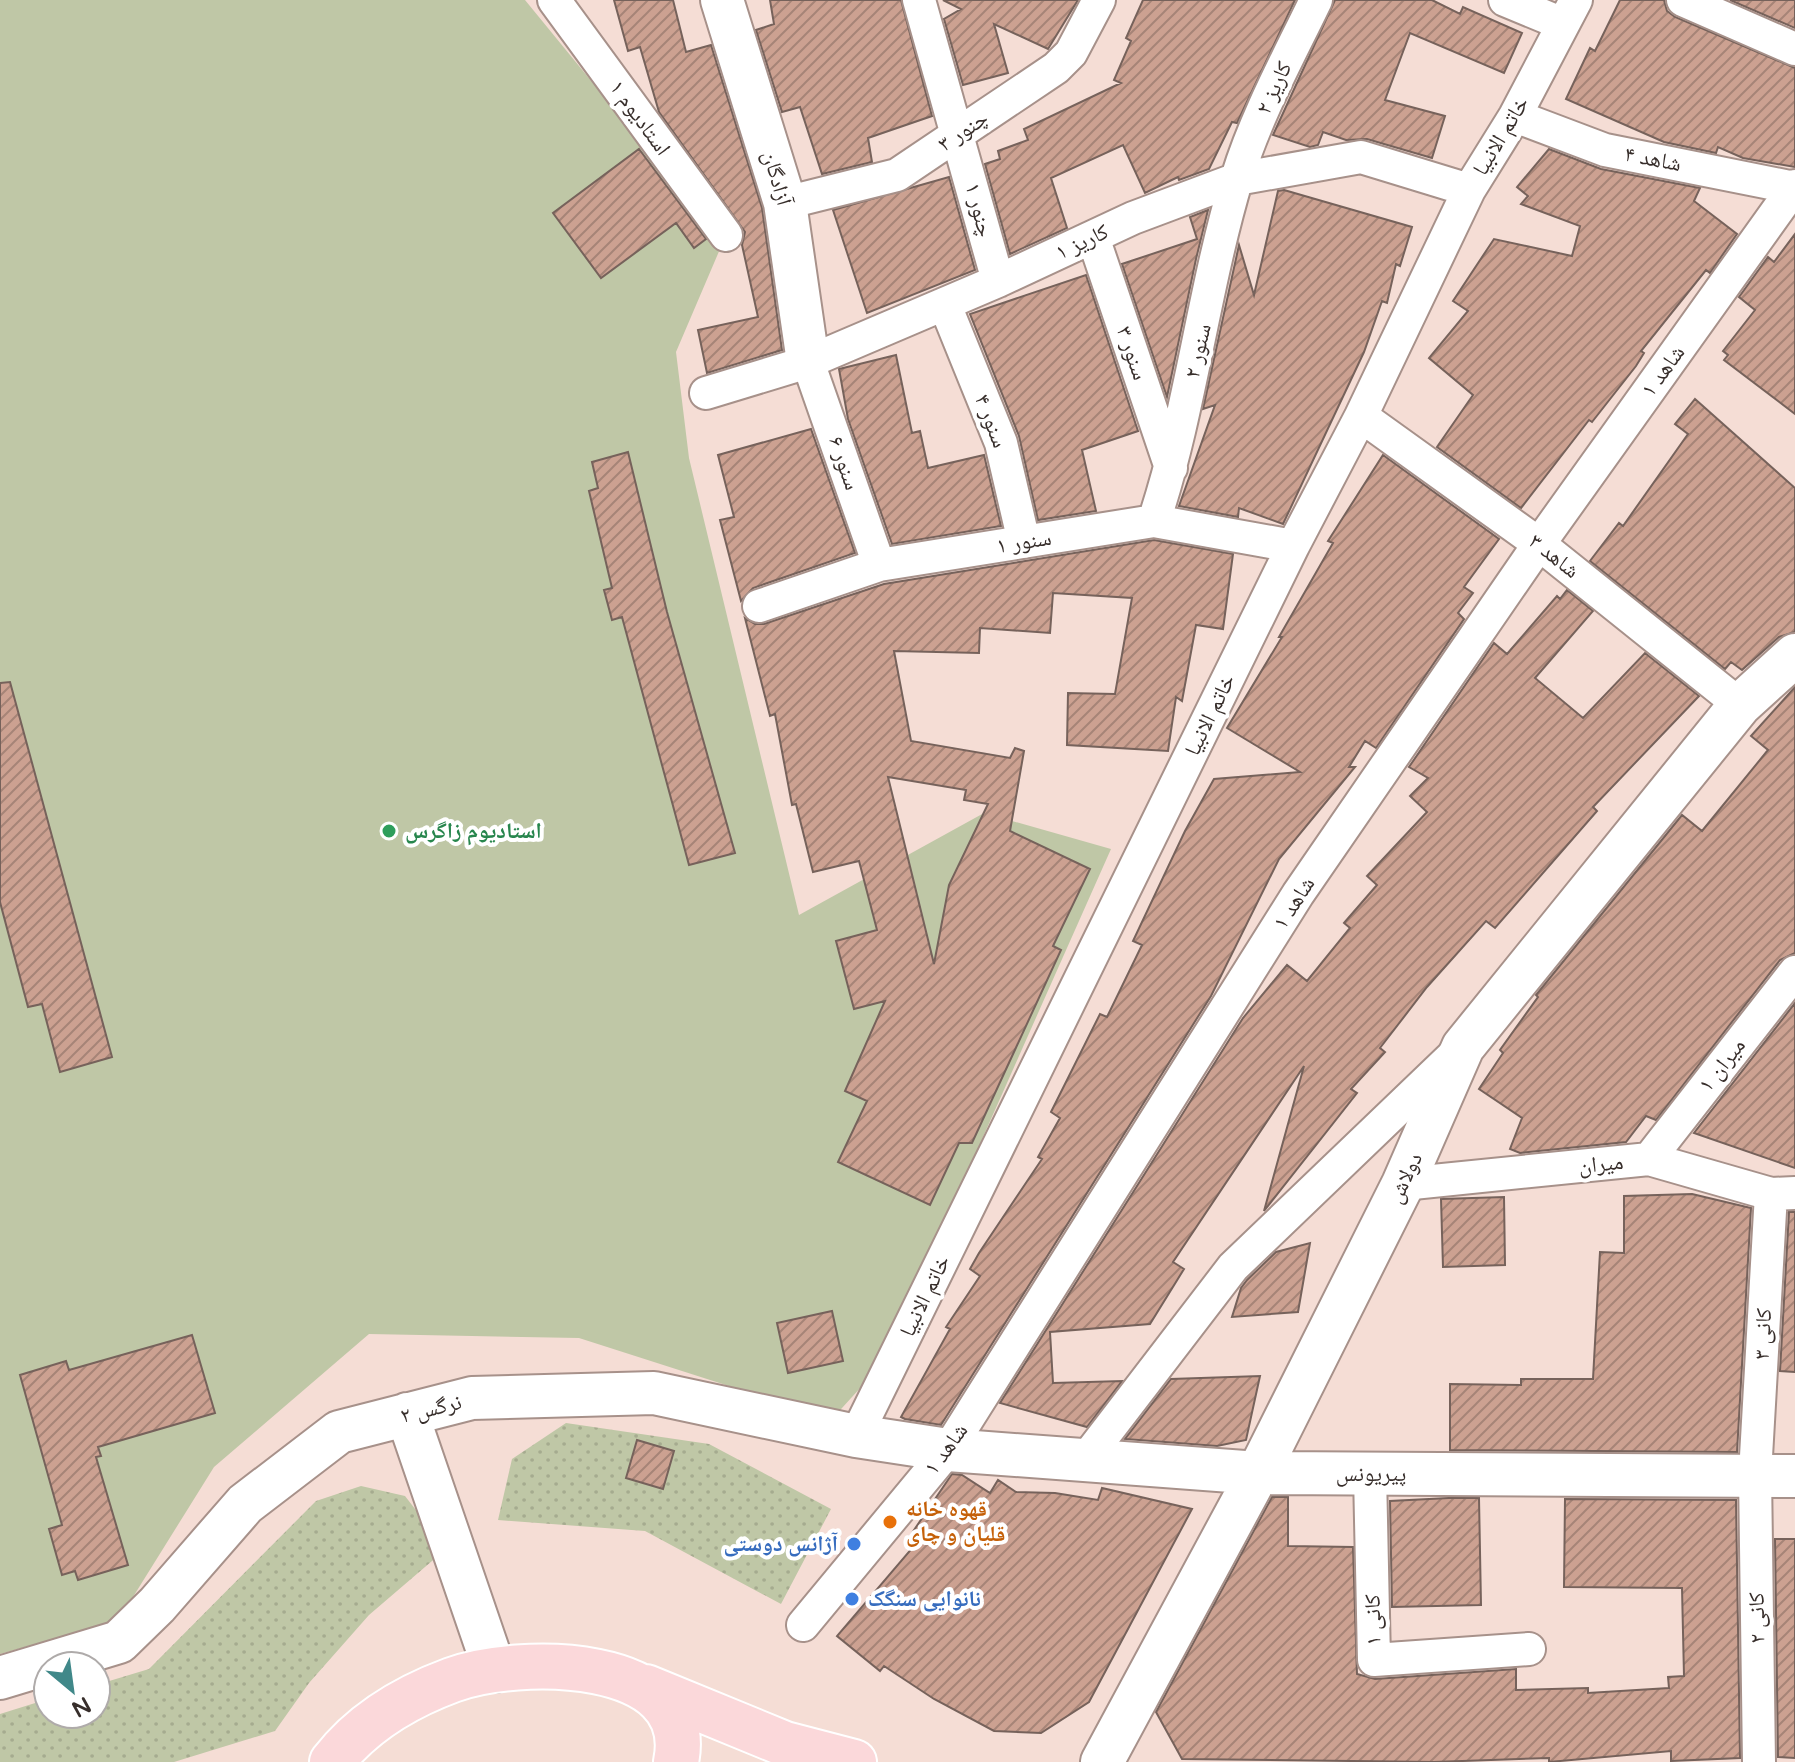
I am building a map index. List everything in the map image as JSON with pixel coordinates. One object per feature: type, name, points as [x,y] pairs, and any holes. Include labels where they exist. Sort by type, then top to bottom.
[{"type":"main road","points":[[332,1762],[345,1745],[393,1707],[455,1679],[521,1666],[583,1667],[633,1682],[785,1744],[854,1762]]},
{"type":"main road","points":[[633,1682],[667,1709],[679,1747],[676,1762]]},
{"type":"street","name":"استادیوم ۱","points":[[554,0],[726,235]]},
{"type":"street","name":"آزادگان","points":[[722,0],[785,203],[808,362]]},
{"type":"street","name":"چنور ۱","points":[[919,0],[998,281]]},
{"type":"street","name":"چنور ۳","points":[[785,203],[897,175],[1056,68],[1071,53],[1099,0]]},
{"type":"street","name":"کاریز ۲","points":[[1237,179],[1256,125],[1316,0]]},
{"type":"street","points":[[1505,0],[1569,12]]},
{"type":"street","points":[[1683,0],[1795,49]]},
{"type":"street","name":"خاتم الانبیا","points":[[856,1436],[1293,546],[1361,416],[1469,190],[1515,116],[1569,12]]},
{"type":"street","name":"شاهد ۴","points":[[1515,116],[1605,150],[1795,187]]},
{"type":"street","name":"کاریز ۱","points":[[706,393],[808,362],[945,305],[1093,237],[1237,179],[1361,157],[1469,190]]},
{"type":"street","name":"سنور ۲","points":[[1154,521],[1171,468],[1237,179]]},
{"type":"street","name":"شاهد ۱","points":[[803,1625],[948,1450],[1298,894],[1539,544],[1795,187]]},
{"type":"street","name":"سنور ۳","points":[[1093,237],[1171,468]]},
{"type":"street","name":"سنور ۴","points":[[945,305],[1001,443],[1024,542]]},
{"type":"street","name":"سنور ۶","points":[[808,362],[879,565]]},
{"type":"street","name":"شاهد ۳","points":[[1361,416],[1539,544],[1740,705]]},
{"type":"street","name":"سنور ۱","points":[[759,606],[879,565],[1154,521],[1293,546]]},
{"type":"street","name":"دولاش","points":[[1102,1762],[1258,1473],[1403,1184],[1463,1047],[1740,705],[1795,655]]},
{"type":"street","name":"میران ۱","points":[[1649,1159],[1795,972]]},
{"type":"street","points":[[1085,1460],[1233,1267],[1463,1047]]},
{"type":"street","name":"میران","points":[[1403,1184],[1649,1159],[1783,1194]]},
{"type":"street","name":"کانی ۳","points":[[1775,1475],[1783,1194]]},
{"type":"street","name":"نرگس ۲","points":[[0,1678],[119,1642],[157,1605],[245,1504],[339,1432],[472,1398],[654,1393],[856,1436],[948,1450]]},
{"type":"street","points":[[407,1414],[495,1671]]},
{"type":"street","name":"پیریونس","points":[[948,1450],[1258,1473],[1775,1475]]},
{"type":"street","name":"کانی ۱","points":[[1370,1474],[1374,1660],[1529,1649]]},
{"type":"street","name":"کانی ۲","points":[[1759,1762],[1775,1475]]},
{"type":"green space","name":"استادیوم زاگرس","points":[[0,0],[525,0],[723,242],[676,352],[689,458],[799,915],[984,813],[1111,849],[882,1364],[832,1419],[579,1338],[369,1334],[214,1467],[118,1621],[0,1654]]},
{"type":"green space","points":[[566,1423],[709,1444],[831,1509],[781,1604],[645,1531],[498,1520],[512,1459]]},
{"type":"green space","points":[[361,1486],[405,1496],[446,1549],[369,1615],[309,1683],[275,1731],[174,1762],[0,1762],[0,1714],[32,1704],[32,1730],[112,1730],[112,1680],[149,1669],[316,1501]]},
{"type":"building","points":[[614,0],[673,0],[686,52],[711,45],[762,208],[782,350],[707,373],[698,330],[758,317],[742,245],[745,232],[659,112],[640,47],[628,51]]},
{"type":"building","points":[[770,0],[901,0],[932,116],[868,138],[872,162],[822,174],[800,107],[782,112],[756,30],[774,24]]},
{"type":"building","points":[[943,0],[1078,0],[1048,49],[994,24],[1008,73],[963,85],[944,19],[961,9]]},
{"type":"building","points":[[1143,0],[1295,0],[1237,123],[1232,122],[1209,169],[1179,180],[1178,177],[1145,193],[1123,145],[1051,178],[1067,228],[1010,254],[985,164],[1000,159],[998,151],[1028,140],[1024,129],[1121,83],[1114,80],[1131,41],[1126,38]]},
{"type":"building","points":[[1335,0],[1432,0],[1460,14],[1463,7],[1522,33],[1504,73],[1410,33],[1385,100],[1445,116],[1432,158],[1367,139],[1346,140],[1323,132],[1318,145],[1310,147],[1273,135]]},
{"type":"building","points":[[1620,0],[1664,0],[1667,11],[1675,17],[1795,68],[1795,167],[1743,158],[1718,147],[1716,153],[1664,142],[1566,99],[1590,48],[1595,51]]},
{"type":"building","points":[[1730,0],[1795,0],[1795,28]]},
{"type":"building","points":[[639,149],[706,239],[694,248],[676,223],[601,278],[553,213]]},
{"type":"building","points":[[1549,149],[1601,169],[1700,188],[1694,201],[1737,234],[1710,273],[1706,270],[1641,351],[1644,353],[1636,366],[1592,422],[1589,420],[1521,508],[1437,447],[1473,395],[1429,358],[1468,311],[1453,301],[1494,239],[1572,256],[1580,226],[1521,204],[1528,196],[1517,187]]},
{"type":"building","points":[[949,177],[975,270],[867,313],[833,210]]},
{"type":"building","points":[[1284,190],[1412,227],[1400,266],[1396,264],[1387,303],[1382,301],[1364,352],[1283,524],[1239,508],[1238,517],[1179,506],[1215,405],[1203,409],[1239,245],[1254,295],[1278,191]]},
{"type":"building","points":[[1208,210],[1167,397],[1122,264],[1197,239],[1190,217]]},
{"type":"building","points":[[1795,234],[1795,414],[1724,360],[1728,355],[1723,351],[1755,310],[1739,297],[1768,257],[1774,262]]},
{"type":"building","points":[[1086,275],[1138,431],[1082,450],[1096,511],[1038,520],[1019,436],[970,314]]},
{"type":"building","points":[[896,355],[912,433],[920,431],[928,468],[984,455],[1001,526],[892,544],[848,419],[839,369]]},
{"type":"building","points":[[1695,399],[1795,488],[1795,632],[1779,637],[1742,670],[1731,662],[1725,669],[1590,561],[1619,523],[1623,526],[1688,434],[1675,424]]},
{"type":"building","points":[[811,429],[855,553],[753,588],[741,601],[720,520],[734,517],[718,455]]},
{"type":"building","points":[[628,452],[667,612],[735,853],[689,865],[622,617],[612,620],[604,590],[612,588],[589,491],[598,488],[592,462]]},
{"type":"building","points":[[1383,455],[1499,539],[1464,587],[1473,593],[1458,613],[1464,619],[1376,748],[1365,741],[1349,767],[1355,767],[1279,859],[1211,996],[941,1425],[905,1419],[901,1417],[950,1329],[946,1327],[980,1276],[970,1269],[1042,1159],[1038,1157],[1060,1118],[1051,1112],[1100,1014],[1107,1017],[1142,945],[1133,941],[1185,831],[1214,779],[1300,772],[1227,728],[1282,637],[1279,637],[1333,543],[1328,541]]},
{"type":"building","points":[[1154,540],[1233,554],[1223,629],[1196,625],[1182,701],[1176,697],[1168,751],[1067,745],[1068,693],[1115,694],[1132,598],[1053,593],[1050,633],[980,628],[979,653],[894,651],[911,741],[1010,758],[1015,748],[1024,751],[1010,831],[1090,869],[1053,946],[1061,950],[972,1143],[959,1143],[930,1205],[838,1162],[867,1101],[845,1091],[885,1001],[854,1009],[836,941],[877,930],[859,861],[813,872],[796,804],[792,805],[775,714],[770,716],[745,618],[755,624],[764,624],[884,584]],"holes":[[[888,777],[966,790],[964,800],[988,804],[949,885],[934,964]]]},
{"type":"building","points":[[1567,590],[1593,611],[1535,678],[1583,718],[1645,653],[1699,696],[1593,807],[1597,811],[1495,928],[1486,921],[1427,987],[1380,1048],[1385,1052],[1351,1089],[1357,1093],[1264,1211],[1304,1066],[1173,1262],[1184,1269],[1150,1324],[1050,1332],[1053,1383],[1122,1381],[1087,1427],[1000,1403],[1243,1018],[1287,965],[1307,981],[1350,928],[1344,923],[1377,885],[1367,876],[1427,812],[1410,796],[1428,778],[1409,767],[1494,643],[1507,654],[1557,596],[1560,599]]},
{"type":"building","points":[[10,682],[112,1057],[60,1072],[42,1004],[28,1007],[0,902],[0,683]]},
{"type":"building","points":[[1795,687],[1795,953],[1780,960],[1656,1120],[1646,1116],[1626,1142],[1520,1153],[1510,1149],[1522,1118],[1479,1089],[1503,1053],[1500,1050],[1538,997],[1536,995],[1682,815],[1702,831],[1768,750],[1751,736]]},
{"type":"building","points":[[1795,1003],[1795,1168],[1694,1133]]},
{"type":"building","points":[[1692,1194],[1751,1208],[1737,1452],[1450,1450],[1450,1384],[1521,1385],[1521,1379],[1593,1379],[1600,1252],[1624,1253],[1624,1196]]},
{"type":"building","points":[[1504,1197],[1505,1265],[1443,1267],[1441,1199]]},
{"type":"building","points":[[1789,1212],[1795,1212],[1795,1372],[1780,1371]]},
{"type":"building","points":[[1310,1243],[1298,1312],[1232,1317],[1241,1288],[1276,1252]]},
{"type":"building","points":[[832,1311],[843,1361],[788,1373],[777,1323]]},
{"type":"building","points":[[192,1335],[215,1413],[98,1447],[101,1456],[96,1457],[128,1565],[78,1580],[75,1571],[62,1575],[49,1529],[62,1525],[20,1375],[66,1361],[69,1370]]},
{"type":"building","points":[[1260,1376],[1246,1440],[1217,1446],[1125,1439],[1171,1379]]},
{"type":"building","points":[[637,1440],[674,1451],[663,1489],[626,1478]]},
{"type":"building","points":[[952,1474],[962,1475],[990,1493],[998,1480],[1016,1492],[1055,1493],[1098,1500],[1102,1488],[1192,1509],[1089,1702],[1041,1733],[994,1731],[934,1699],[884,1666],[880,1671],[837,1636],[920,1539],[912,1533]]},
{"type":"building","points":[[1272,1497],[1288,1497],[1288,1546],[1353,1547],[1357,1674],[1375,1679],[1516,1669],[1516,1690],[1588,1688],[1588,1693],[1669,1688],[1668,1677],[1684,1676],[1682,1588],[1564,1587],[1565,1499],[1736,1500],[1740,1758],[1671,1761],[1671,1751],[1549,1762],[1549,1758],[1434,1762],[1182,1759],[1156,1712]]},
{"type":"building","points":[[1479,1498],[1481,1605],[1392,1607],[1390,1501]]},
{"type":"building","points":[[1775,1539],[1795,1539],[1795,1758],[1778,1757]]},
{"type":"place","name":"استادیوم زاگرس","points":[[389,831]]},
{"type":"place","name":"قهوه خانه قلیان و چای","points":[[890,1522]]},
{"type":"place","name":"آژانس دوستی","points":[[854,1544]]},
{"type":"place","name":"نانوایی سنگک","points":[[852,1599]]}]
